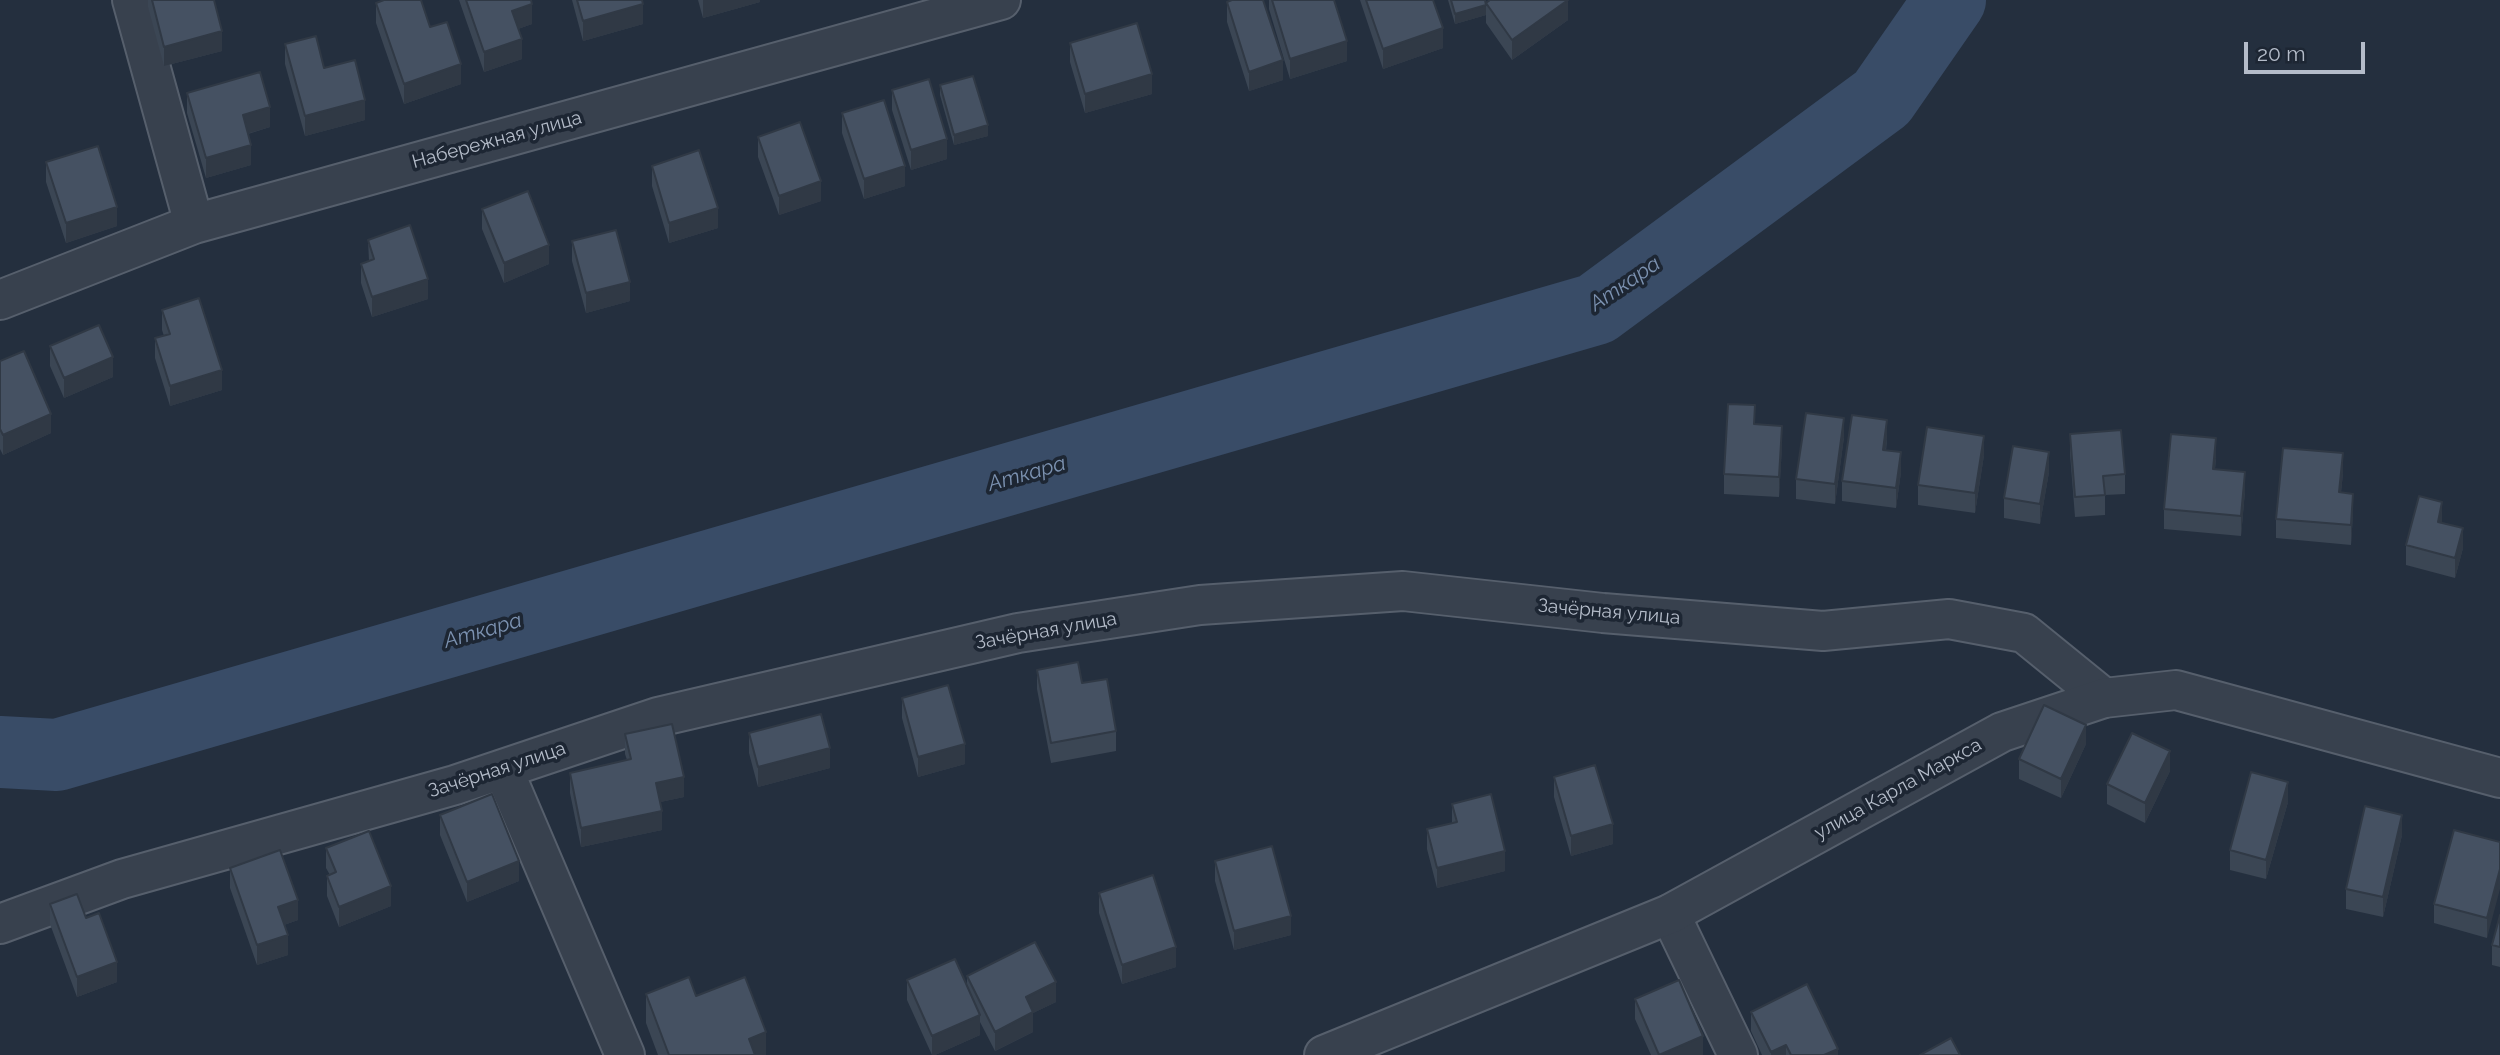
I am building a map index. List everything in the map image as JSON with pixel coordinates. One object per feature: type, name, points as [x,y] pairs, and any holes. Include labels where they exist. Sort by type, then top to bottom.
[{"type":"street","points":[[132,0],[194,224]]},
{"type":"street","name":"Набережная улица","points":[[0,300],[194,224],[1001,0]]},
{"type":"street","name":"Зачёрная улица","points":[[0,924],[122,879],[503,769],[658,717],[1018,633],[1200,605],[1403,591],[1603,613],[1823,631],[1949,619],[2024,634],[2104,698]]},
{"type":"street","name":"улица Карла Маркса","points":[[1324,1055],[1670,914],[2001,732],[2104,698],[2176,690],[2500,778]]},
{"type":"street","points":[[503,769],[625,1055]]},
{"type":"street","points":[[1670,914],[1738,1055]]},
{"type":"building","points":[[152,0],[214,0],[222,31],[164,47]]},
{"type":"building","points":[[384,0],[421,0],[430,27],[447,22],[461,64],[404,84],[376,3]]},
{"type":"building","points":[[466,0],[531,0],[532,4],[512,11],[522,39],[484,52]]},
{"type":"building","points":[[577,0],[642,0],[643,4],[583,21]]},
{"type":"building","points":[[1263,0],[1283,60],[1249,72],[1227,2]]},
{"type":"building","points":[[1272,0],[1334,0],[1347,41],[1290,59]]},
{"type":"building","points":[[1366,0],[1433,0],[1443,28],[1383,49]]},
{"type":"building","points":[[1451,0],[1485,0],[1486,5],[1455,14]]},
{"type":"building","points":[[1490,0],[1568,0],[1512,40],[1486,3]]},
{"type":"building","points":[[1137,23],[1152,74],[1085,94],[1070,43]]},
{"type":"building","points":[[316,36],[324,68],[355,60],[365,100],[305,116],[285,44]]},
{"type":"building","points":[[260,72],[270,107],[243,115],[251,145],[206,158],[187,93]]},
{"type":"building","points":[[973,76],[988,125],[954,135],[940,85]]},
{"type":"building","points":[[929,79],[947,139],[911,150],[892,90]]},
{"type":"building","points":[[884,100],[905,166],[864,179],[842,113]]},
{"type":"building","points":[[800,122],[821,181],[779,196],[758,137]]},
{"type":"building","points":[[98,146],[117,207],[66,223],[46,162]]},
{"type":"building","points":[[699,150],[718,208],[669,223],[652,166]]},
{"type":"building","points":[[528,191],[549,245],[504,263],[482,209]]},
{"type":"building","points":[[410,225],[428,279],[372,297],[361,264],[374,259],[368,240]]},
{"type":"building","points":[[616,230],[630,282],[586,293],[572,241]]},
{"type":"building","points":[[199,298],[222,370],[170,386],[155,338],[170,334],[162,310]]},
{"type":"building","points":[[99,325],[113,357],[64,378],[50,346]]},
{"type":"building","points":[[24,351],[51,414],[3,435],[0,429],[0,361]]},
{"type":"building","points":[[1728,404],[1755,405],[1754,424],[1782,426],[1779,477],[1724,474]]},
{"type":"building","points":[[1806,413],[1844,418],[1835,484],[1796,479]]},
{"type":"building","points":[[1852,415],[1887,420],[1883,450],[1901,452],[1896,488],[1842,481]]},
{"type":"building","points":[[1927,427],[1984,436],[1975,493],[1918,485]]},
{"type":"building","points":[[2121,430],[2125,474],[2103,476],[2105,495],[2075,497],[2070,434]]},
{"type":"building","points":[[2171,434],[2216,438],[2213,469],[2245,472],[2241,516],[2164,509]]},
{"type":"building","points":[[2013,446],[2049,452],[2040,504],[2004,498]]},
{"type":"building","points":[[2283,448],[2343,453],[2339,492],[2353,494],[2351,525],[2276,519]]},
{"type":"building","points":[[2419,496],[2442,502],[2438,522],[2463,528],[2455,558],[2406,545]]},
{"type":"building","points":[[1078,662],[1082,683],[1107,679],[1116,731],[1051,743],[1037,670]]},
{"type":"building","points":[[948,685],[965,744],[918,757],[902,698]]},
{"type":"building","points":[[2044,705],[2086,725],[2061,779],[2019,759]]},
{"type":"building","points":[[821,714],[830,748],[758,767],[749,733]]},
{"type":"building","points":[[672,724],[684,777],[656,783],[662,811],[581,828],[570,773],[631,759],[625,734]]},
{"type":"building","points":[[2132,733],[2170,751],[2145,803],[2107,784]]},
{"type":"building","points":[[1595,765],[1613,824],[1571,836],[1554,777]]},
{"type":"building","points":[[2251,772],[2288,782],[2266,860],[2230,850]]},
{"type":"building","points":[[492,794],[519,861],[467,882],[440,815]]},
{"type":"building","points":[[1491,794],[1505,851],[1437,868],[1427,829],[1457,822],[1452,804]]},
{"type":"building","points":[[2365,806],[2402,815],[2383,897],[2346,889]]},
{"type":"building","points":[[2454,830],[2500,842],[2500,869],[2487,918],[2434,904]]},
{"type":"building","points":[[369,831],[391,886],[339,907],[327,876],[336,872],[326,848]]},
{"type":"building","points":[[1272,846],[1291,916],[1234,931],[1215,861]]},
{"type":"building","points":[[280,850],[298,900],[278,907],[288,935],[257,945],[230,868]]},
{"type":"building","points":[[1153,875],[1176,947],[1122,965],[1099,893]]},
{"type":"building","points":[[77,894],[86,918],[99,913],[117,962],[77,977],[50,904]]},
{"type":"building","points":[[2500,915],[2500,947],[2492,945]]},
{"type":"building","points":[[1035,942],[1056,982],[1026,997],[1033,1012],[995,1032],[967,976]]},
{"type":"building","points":[[955,959],[980,1015],[932,1036],[907,980]]},
{"type":"building","points":[[689,977],[696,996],[745,977],[766,1032],[749,1039],[755,1055],[669,1055],[646,994]]},
{"type":"building","points":[[1679,980],[1703,1036],[1659,1055],[1635,999]]},
{"type":"building","points":[[1807,984],[1838,1049],[1824,1055],[1791,1055],[1786,1045],[1771,1052],[1751,1012]]},
{"type":"building","points":[[1951,1038],[1960,1055],[1920,1055]]},
{"type":"waterway","name":"Аткара","points":[[0,752],[57,755],[1596,309],[1882,98],[1950,0]]}]
